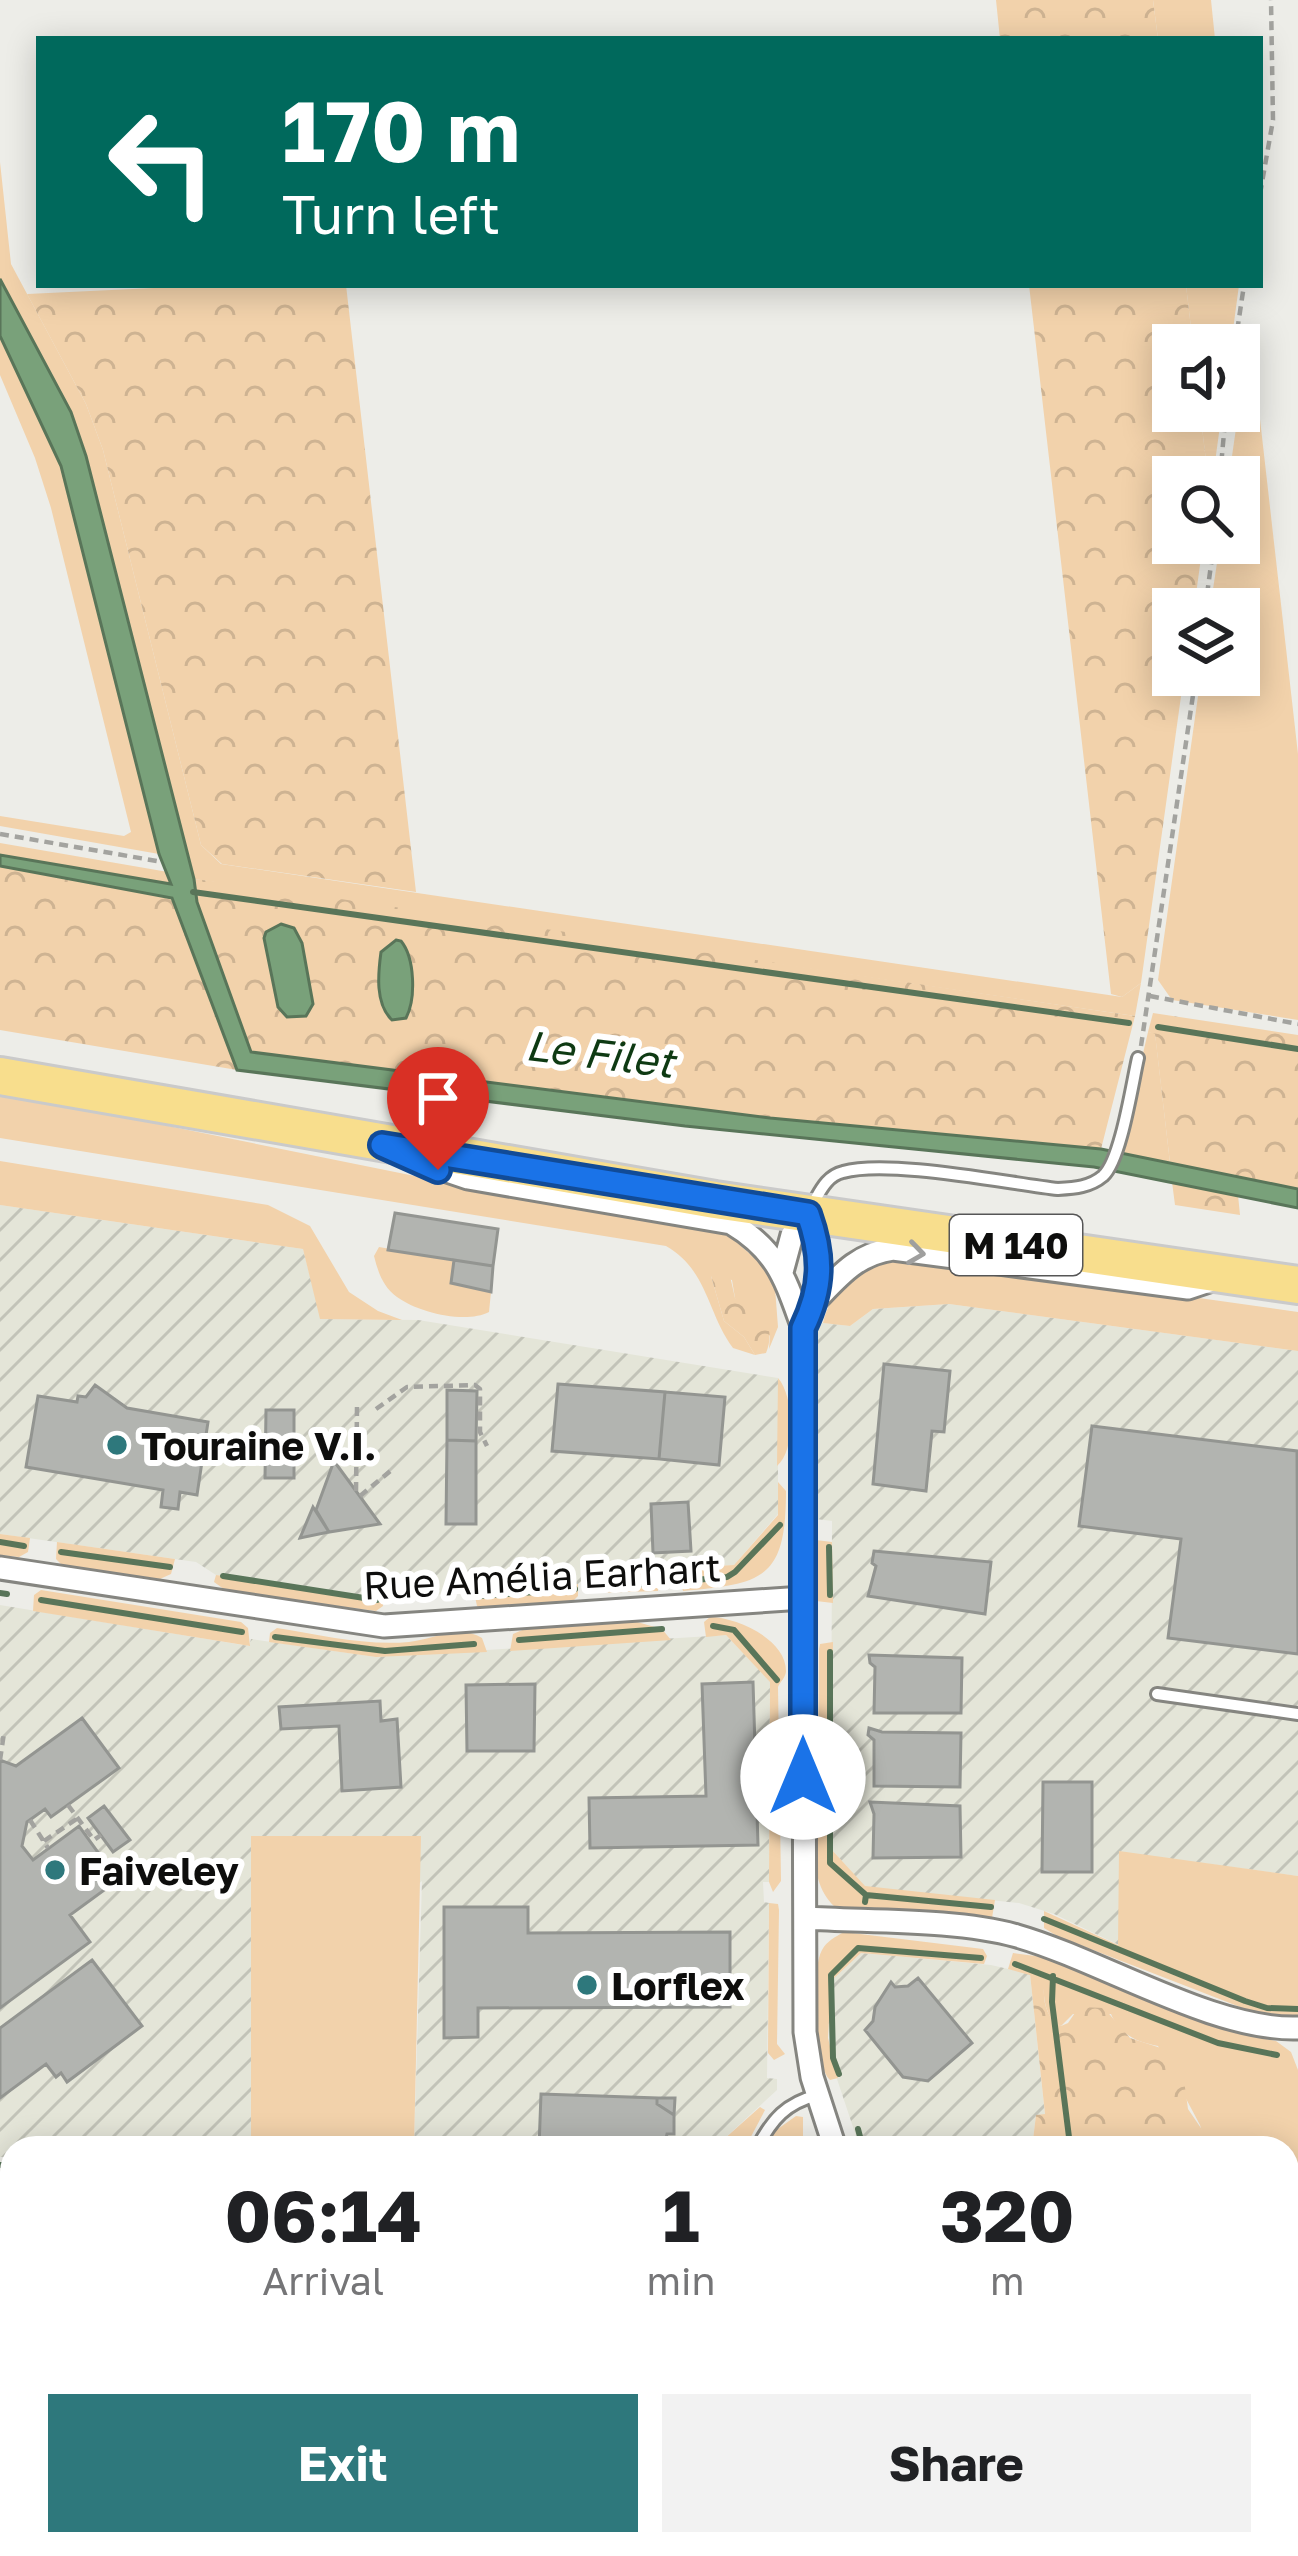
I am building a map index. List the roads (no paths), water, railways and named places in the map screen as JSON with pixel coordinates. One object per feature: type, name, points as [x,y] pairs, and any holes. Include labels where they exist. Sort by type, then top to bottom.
[{"type":"main road","name":"M 140","points":[[0,1076],[382,1145],[808,1214],[1298,1285]]},
{"type":"street","points":[[382,1145],[469,1178],[731,1223],[762,1244],[782,1272],[803,1328],[805,2032],[831,2136]]},
{"type":"street","points":[[782,1272],[792,1234],[808,1214]]},
{"type":"street","points":[[808,1214],[819,1246],[817,1298]]},
{"type":"street","points":[[803,1328],[817,1298],[857,1260],[873,1252],[893,1250],[1188,1288],[1224,1276]]},
{"type":"street","name":"Rue Amélia Earhart","points":[[0,1568],[384,1626],[803,1598]]},
{"type":"street","points":[[805,1918],[1002,1933],[1230,2018],[1298,2028]]},
{"type":"lane","points":[[808,1214],[825,1183],[839,1172],[878,1167],[1058,1190],[1084,1187],[1107,1173],[1114,1157],[1138,1058]]},
{"type":"lane","points":[[1157,1694],[1298,1714]]},
{"type":"lane","points":[[763,2136],[787,2106],[818,2095]]},
{"type":"waterway","points":[[193,892],[1129,1023]]},
{"type":"waterway","points":[[1158,1027],[1298,1049]]},
{"type":"waterway","points":[[685,1581],[727,1577],[780,1525]]},
{"type":"waterway","points":[[0,1542],[24,1546]]},
{"type":"waterway","points":[[829,1547],[830,1595]]},
{"type":"waterway","points":[[61,1552],[170,1567]]},
{"type":"waterway","points":[[223,1576],[377,1600]]},
{"type":"waterway","points":[[600,1588],[656,1583]]},
{"type":"waterway","points":[[480,1596],[575,1589]]},
{"type":"waterway","points":[[0,1593],[7,1594]]},
{"type":"waterway","points":[[41,1600],[242,1632]]},
{"type":"waterway","points":[[713,1626],[734,1630],[777,1680]]},
{"type":"waterway","points":[[519,1640],[662,1629]]},
{"type":"waterway","points":[[275,1637],[385,1651],[474,1644]]},
{"type":"waterway","points":[[830,1652],[830,1759]]},
{"type":"waterway","points":[[830,1796],[830,1863],[866,1895]]},
{"type":"waterway","points":[[865,1902],[866,1895],[991,1907]]},
{"type":"waterway","points":[[1044,1919],[1245,2001],[1267,2008],[1298,2009]]},
{"type":"waterway","points":[[839,2074],[833,2058],[831,1975],[858,1948],[981,1958]]},
{"type":"waterway","points":[[1015,1964],[1218,2043],[1277,2055]]},
{"type":"waterway","points":[[1053,1976],[1069,2136]]},
{"type":"waterway","points":[[858,2129],[860,2136]]},
{"type":"place","name":"Touraine V.I.","points":[[117,1445]]},
{"type":"place","name":"Faiveley","points":[[55,1870]]},
{"type":"place","name":"Lorflex","points":[[587,1985]]},
{"type":"water label","name":"Le Filet","points":[[600,1053]]}]
